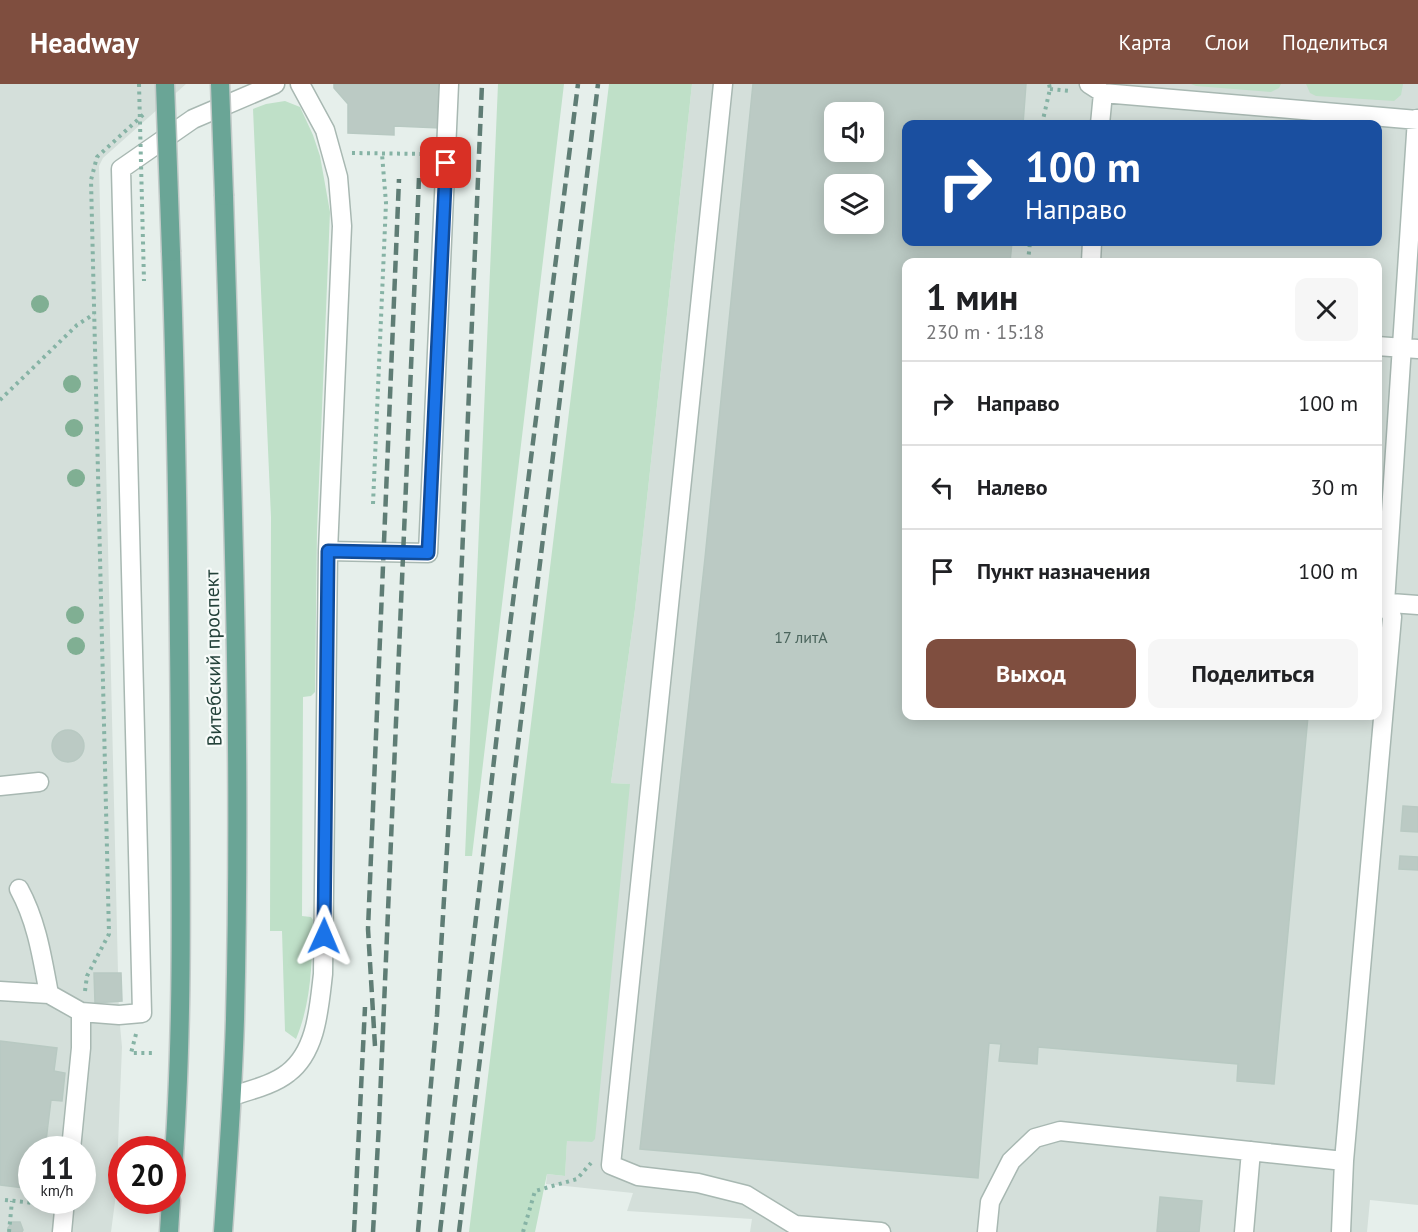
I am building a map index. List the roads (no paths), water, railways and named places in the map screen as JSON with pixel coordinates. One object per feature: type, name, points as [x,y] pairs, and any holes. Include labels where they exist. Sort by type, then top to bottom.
[{"type":"main road","name":"Витебский проспект","points":[[165,84],[176,407],[181,801],[179,1059],[175,1136]]},
{"type":"main road","name":"Витебский проспект","points":[[220,84],[236,642],[236,940],[232,1096],[223,1232]]},
{"type":"main road","points":[[169,1232],[170,1214]]},
{"type":"lane","points":[[0,991],[49,994],[81,1012],[119,1015],[142,1013],[121,169],[193,119],[274,84]]},
{"type":"lane","points":[[232,1096],[273,1082],[288,1074],[300,1062],[308,1047],[319,1008],[323,974],[328,551],[342,226],[338,177],[325,130],[300,84]]},
{"type":"lane","points":[[328,551],[428,553],[449,84]]},
{"type":"lane","points":[[723,84],[611,1166],[638,1176],[698,1183],[746,1195],[788,1228],[882,1232]]},
{"type":"lane","points":[[1100,120],[1096,89],[1417,119],[1410,349],[1382,593]]},
{"type":"lane","points":[[1382,346],[1410,349]]},
{"type":"lane","points":[[1382,602],[1418,605]]},
{"type":"lane","points":[[1341,1232],[1344,1161],[1392,617],[1382,603]]},
{"type":"lane","points":[[0,786],[39,782]]},
{"type":"lane","points":[[19,890],[28,907],[38,936],[49,994]]},
{"type":"lane","points":[[72,1136],[81,1048],[81,1012]]},
{"type":"lane","points":[[987,1232],[990,1202],[1011,1161],[1035,1138],[1060,1131],[1344,1161]]},
{"type":"lane","points":[[1244,1232],[1251,1151]]},
{"type":"lane","points":[[62,1232],[64,1214]]},
{"type":"railway","points":[[418,1232],[437,1015],[456,700],[482,84]]},
{"type":"railway","points":[[440,1232],[504,673],[578,84]]},
{"type":"railway","points":[[459,1232],[598,84]]},
{"type":"railway","points":[[373,1232],[419,178]]},
{"type":"railway","points":[[375,1046],[368,929],[399,179]]},
{"type":"railway","points":[[354,1232],[365,1007]]}]
